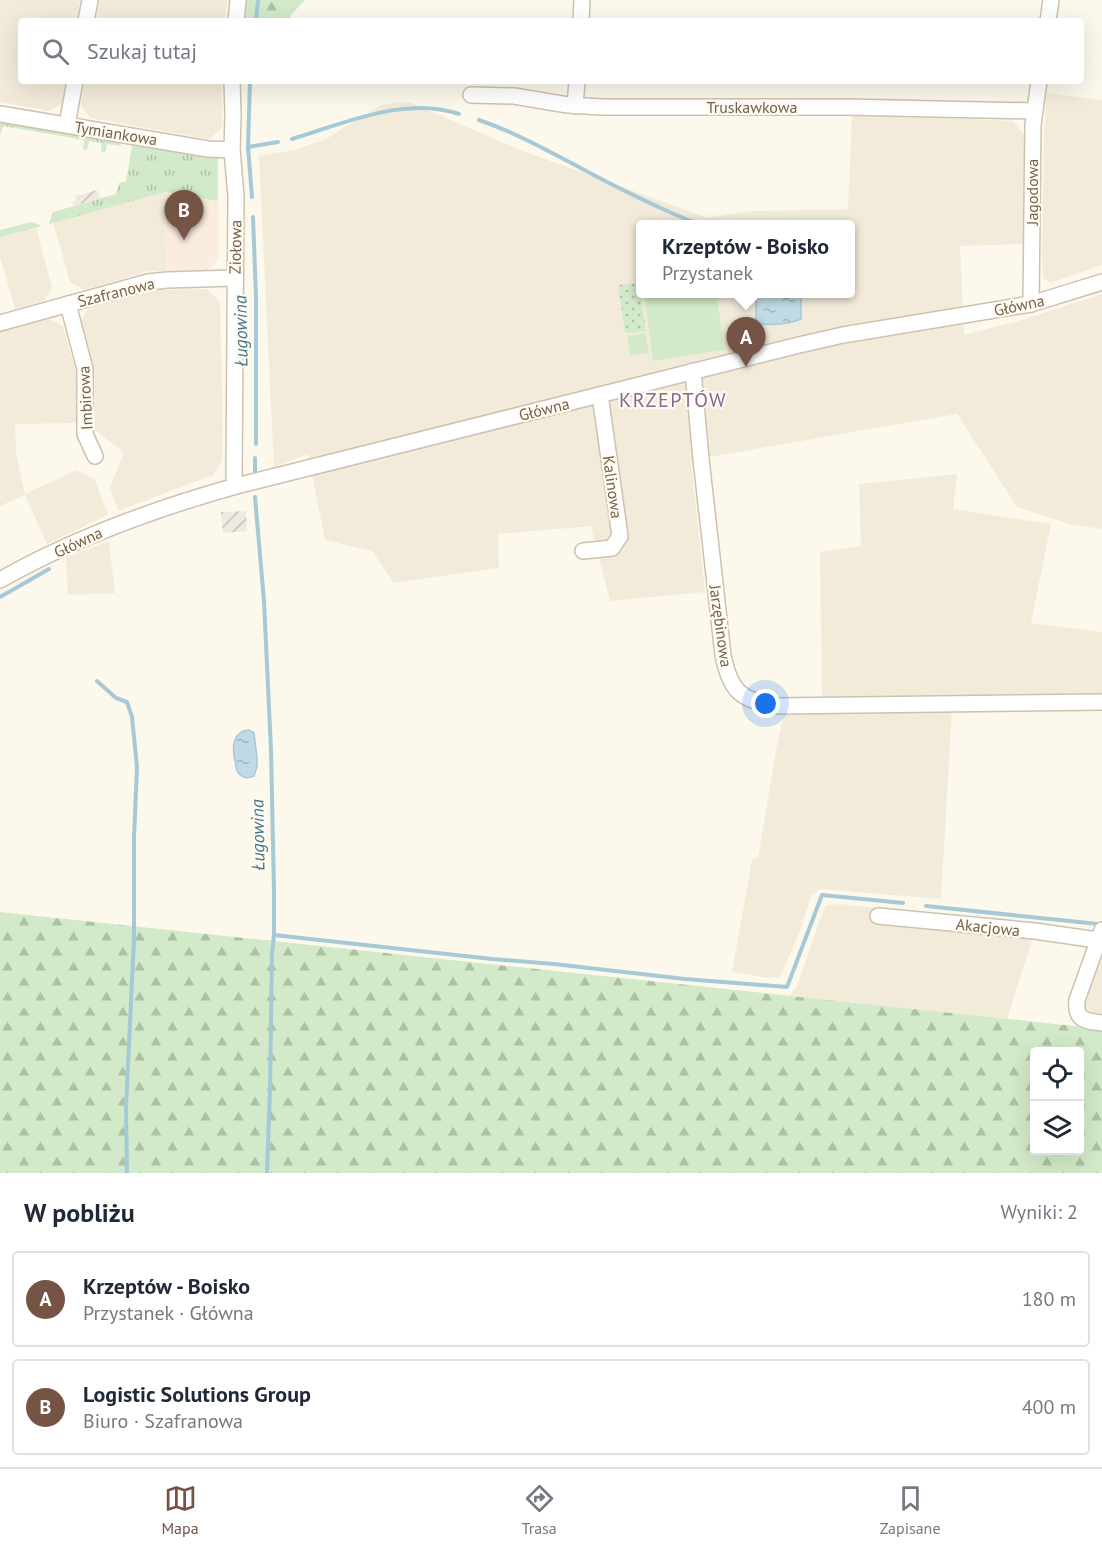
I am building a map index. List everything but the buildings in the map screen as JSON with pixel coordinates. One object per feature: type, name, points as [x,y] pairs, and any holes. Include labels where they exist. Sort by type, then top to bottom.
[{"type":"street","points":[[87,18],[90,0]]},
{"type":"street","points":[[236,18],[238,0]]},
{"type":"street","points":[[581,18],[582,0]]},
{"type":"street","points":[[1048,18],[1051,0]]},
{"type":"street","points":[[67,125],[74,84]]},
{"type":"street","name":"Ziołowa","points":[[232,84],[232,150],[236,196],[234,476],[236,486]]},
{"type":"street","points":[[575,106],[577,84]]},
{"type":"street","name":"Jagodowa","points":[[1031,304],[1033,125],[1038,84]]},
{"type":"street","name":"Truskawkowa","points":[[471,95],[514,96],[575,106],[834,107],[1034,111]]},
{"type":"street","name":"Tymiankowa","points":[[0,114],[208,149],[232,150]]},
{"type":"street","name":"Szafranowa","points":[[0,323],[148,282],[235,278]]},
{"type":"street","name":"Główna","points":[[0,580],[63,548],[118,524],[173,504],[236,486],[843,335],[1031,304],[1102,282]]},
{"type":"street","name":"Imbirowa","points":[[68,304],[86,369],[85,434],[95,456]]},
{"type":"street","name":"Jarzębinowa","points":[[693,371],[723,655],[725,668],[733,686],[740,694],[752,701],[777,706],[1102,702]]},
{"type":"street","name":"Kalinowa","points":[[583,551],[612,548],[620,536],[600,395]]},
{"type":"street","name":"Akacjowa","points":[[878,916],[1100,935]]},
{"type":"street","points":[[1100,935],[1077,1000],[1077,1013],[1087,1022],[1102,1023]]},
{"type":"shaded area","points":[[0,0],[80,0],[77,18],[18,18],[18,84],[66,84],[63,102],[50,111],[0,102]]},
{"type":"shaded area","points":[[99,0],[227,0],[225,18],[96,18]]},
{"type":"shaded area","points":[[84,84],[222,84],[222,128],[209,139],[90,118],[81,105]]},
{"type":"shaded area","points":[[1047,93],[1102,100],[1102,265],[1050,283],[1043,278],[1042,256],[1044,129]]},
{"type":"shaded area","points":[[412,103],[520,150],[708,218],[750,211],[848,209],[852,114],[1012,121],[1024,134],[1024,244],[960,246],[964,335],[1022,320],[1102,294],[1102,529],[1069,524],[1017,507],[957,414],[691,460],[705,592],[610,601],[591,526],[498,534],[499,568],[394,583],[372,551],[325,540],[308,454],[274,467],[259,156],[294,150],[326,139],[381,105]]},
{"type":"shaded area","points":[[97,190],[100,198],[73,206],[75,196]]},
{"type":"shaded area","points":[[165,192],[166,271],[148,271],[84,290],[70,282],[53,222]]},
{"type":"shaded area","points":[[165,192],[218,201],[219,258],[207,271],[166,271]]},
{"type":"shaded area","points":[[36,228],[52,287],[44,301],[15,309],[0,257],[0,237]]},
{"type":"shaded area","points":[[207,289],[220,302],[222,460],[213,475],[118,511],[110,487],[124,453],[95,430],[94,369],[81,321],[89,308],[151,290]]},
{"type":"shaded area","points":[[49,319],[63,326],[76,371],[76,423],[15,424],[16,453],[25,494],[77,470],[95,480],[108,515],[47,544],[25,495],[0,506],[0,332]]},
{"type":"shaded area","points":[[957,474],[953,509],[1051,524],[1031,623],[1102,632],[1102,698],[822,699],[820,552],[861,546],[859,484]]},
{"type":"shaded area","points":[[246,511],[247,531],[223,533],[221,512]]},
{"type":"shaded area","points":[[109,541],[115,593],[68,595],[66,558]]},
{"type":"shaded area","points":[[952,709],[941,899],[820,889],[811,896],[800,931],[780,977],[768,978],[732,972],[752,860],[758,858],[784,714],[790,712]]},
{"type":"shaded area","points":[[839,904],[878,908],[875,919],[1033,937],[1007,1019],[789,996],[797,986],[823,911],[826,906]]},
{"type":"shaded area","points":[[1102,948],[1102,1018],[1087,1016],[1082,1008]]},
{"type":"green space","points":[[244,0],[305,0],[290,18],[242,18]]},
{"type":"green space","points":[[5,122],[120,141],[121,146],[107,144],[105,153],[101,152],[102,143],[89,141],[87,150],[83,149],[84,140],[3,126],[0,136],[0,124]]},
{"type":"green space","points":[[137,144],[218,157],[218,201],[165,192],[49,224],[53,212],[116,194],[119,183],[126,181],[132,146]]},
{"type":"green space","points":[[32,222],[42,226],[0,237],[0,230]]},
{"type":"green space","points":[[636,283],[636,298],[641,298],[646,331],[625,333],[618,285]]},
{"type":"green space","points":[[645,298],[718,298],[724,350],[653,361]]},
{"type":"green space","points":[[645,333],[649,353],[630,355],[627,336]]},
{"type":"green space","points":[[0,912],[1102,1029],[1102,1173],[0,1173]]},
{"type":"water","points":[[756,298],[801,298],[801,319],[779,324],[756,323]]},
{"type":"water","points":[[249,730],[254,733],[257,767],[254,776],[247,778],[237,771],[234,741],[239,733]]},
{"type":"waterway","name":"Ługowina","points":[[256,18],[258,0]]},
{"type":"waterway","name":"Ługowina","points":[[250,84],[248,147],[252,197]]},
{"type":"waterway","points":[[292,139],[354,119],[396,110],[438,109],[459,114]]},
{"type":"waterway","points":[[479,120],[521,137],[629,193],[689,220]]},
{"type":"waterway","points":[[248,147],[278,142]]},
{"type":"waterway","name":"Ługowina","points":[[253,217],[256,297],[256,444]]},
{"type":"waterway","name":"Ługowina","points":[[255,458],[255,473]]},
{"type":"waterway","name":"Ługowina","points":[[255,497],[264,601],[271,750],[274,890],[267,1173]]},
{"type":"waterway","points":[[0,597],[49,569]]},
{"type":"waterway","points":[[97,681],[116,698],[127,702],[132,717],[137,767],[134,939],[126,1107],[127,1173]]},
{"type":"waterway","points":[[274,935],[685,979],[787,987],[822,895],[903,903]]},
{"type":"waterway","points":[[926,906],[1098,924]]},
{"type":"place","name":"Logistic Solutions Group","points":[[184,240]]},
{"type":"place","name":"Krzeptów - Boisko","points":[[746,367]]},
{"type":"district","name":"KRZEPTÓW","points":[[673,400]]}]
